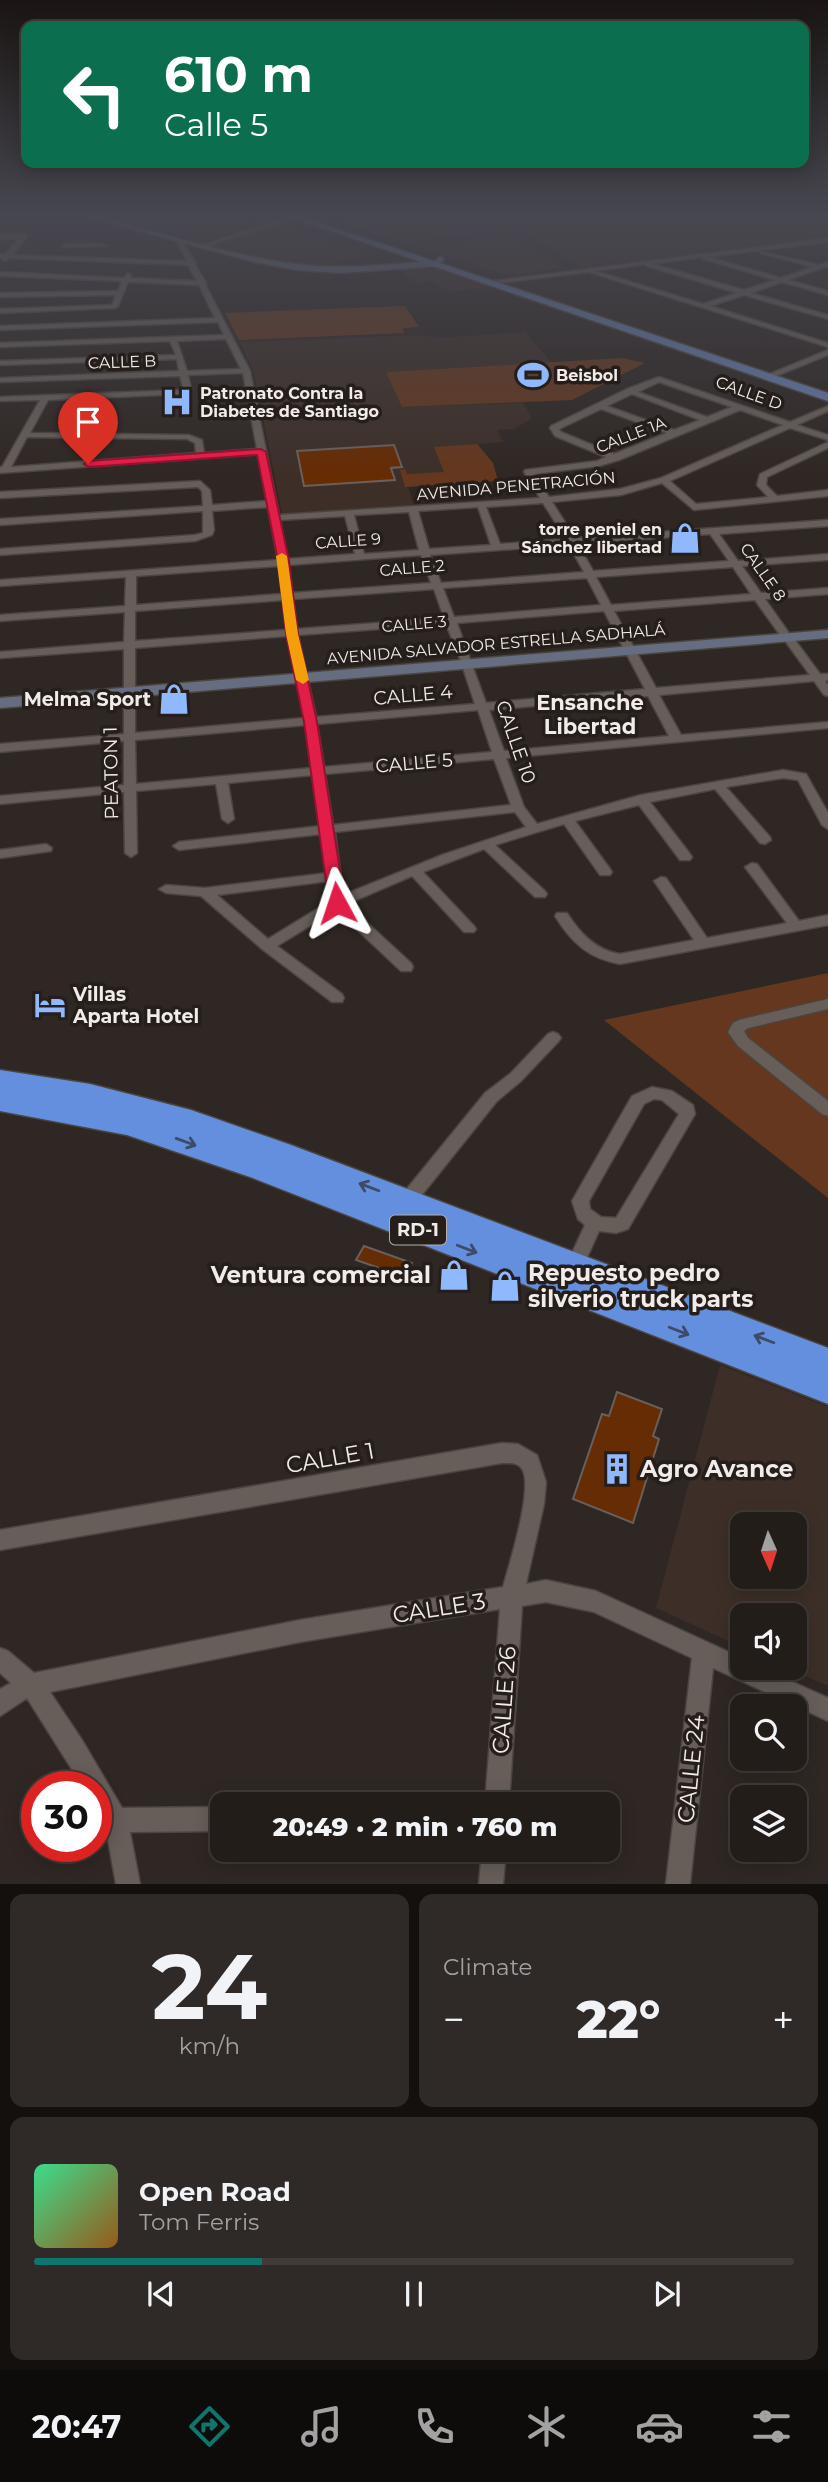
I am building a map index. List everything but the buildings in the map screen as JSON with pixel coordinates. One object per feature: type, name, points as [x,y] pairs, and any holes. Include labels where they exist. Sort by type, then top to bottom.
[{"type":"highway","name":"RD-1","points":[[0,1080],[90,1095],[181,1118],[407,1201],[828,1363]]},
{"type":"highway","name":"RD-1","points":[[0,1100],[94,1116],[172,1138],[263,1170],[828,1388]]},
{"type":"main road","points":[[557,303],[828,395]]},
{"type":"main road","name":"AVENIDA SALVADOR ESTRELLA SADHALÁ","points":[[0,700],[828,632]]},
{"type":"street","points":[[0,310],[115,306],[116,303]]},
{"type":"street","points":[[213,303],[246,371],[283,561],[292,634],[311,722],[337,903],[406,967]]},
{"type":"street","points":[[695,303],[828,345]]},
{"type":"street","points":[[705,306],[715,303]]},
{"type":"street","points":[[780,303],[828,317]]},
{"type":"street","points":[[64,343],[71,308]]},
{"type":"street","points":[[0,328],[221,320]]},
{"type":"street","points":[[0,345],[230,337]]},
{"type":"street","points":[[0,399],[183,392],[187,388],[185,374],[173,339]]},
{"type":"street","points":[[769,375],[828,352]]},
{"type":"street","points":[[0,363],[180,357]]},
{"type":"street","name":"CALLE B","points":[[0,380],[246,371]]},
{"type":"street","points":[[103,396],[107,376]]},
{"type":"street","name":"CALLE D","points":[[631,391],[659,379],[828,438]]},
{"type":"street","points":[[616,458],[554,430],[631,391],[707,420]]},
{"type":"street","points":[[2,470],[45,398]]},
{"type":"street","points":[[600,406],[674,433]]},
{"type":"street","name":"CALLE 1A","points":[[547,500],[528,472],[582,466],[616,458],[740,407]]},
{"type":"street","name":"AVENIDA PENETRACIÓN","points":[[273,518],[604,495],[664,480],[828,408]]},
{"type":"street","points":[[25,435],[189,437],[199,442],[200,456]]},
{"type":"street","points":[[774,498],[761,485],[763,476],[828,445]]},
{"type":"street","points":[[2,470],[261,452]]},
{"type":"street","points":[[664,480],[694,506],[828,493]]},
{"type":"street","points":[[0,495],[200,484],[206,490],[209,530],[203,537],[0,552]]},
{"type":"street","points":[[547,500],[572,541],[677,739]]},
{"type":"street","points":[[0,522],[270,504]]},
{"type":"street","points":[[481,505],[496,546]]},
{"type":"street","name":"CALLE 10","points":[[413,509],[425,552],[484,708],[518,808],[534,829]]},
{"type":"street","points":[[349,513],[359,556]]},
{"type":"street","name":"CALLE 9","points":[[0,583],[828,523]]},
{"type":"street","name":"CALLE 8","points":[[713,531],[786,635],[822,677],[828,693]]},
{"type":"street","name":"CALLE 2","points":[[0,618],[828,557]]},
{"type":"street","name":"PEATON 1","points":[[131,573],[131,853]]},
{"type":"street","name":"CALLE 3","points":[[0,655],[828,591]]},
{"type":"street","name":"CALLE 4","points":[[0,748],[822,677]]},
{"type":"street","name":"CALLE 5","points":[[0,800],[828,725]]},
{"type":"street","points":[[267,946],[337,903],[415,871],[566,818],[641,799],[783,774],[802,777],[828,825]]},
{"type":"street","points":[[222,781],[228,819]]},
{"type":"street","points":[[718,785],[765,840]]},
{"type":"street","points":[[641,799],[685,857]]},
{"type":"street","points":[[179,846],[518,808]]},
{"type":"street","points":[[566,818],[605,872]]},
{"type":"street","points":[[486,844],[540,894]]},
{"type":"street","points":[[0,854],[46,848]]},
{"type":"street","points":[[752,867],[796,926]]},
{"type":"street","points":[[415,871],[469,929]]},
{"type":"street","points":[[166,889],[205,892],[335,876]]},
{"type":"street","points":[[661,881],[703,943]]},
{"type":"street","points":[[205,892],[267,946],[337,998]]},
{"type":"street","points":[[562,916],[580,943],[606,958],[637,957],[828,920]]},
{"type":"street","points":[[828,1004],[744,1024],[738,1027],[736,1032],[743,1042],[828,1110]]},
{"type":"street","points":[[407,1201],[492,1097],[516,1077],[553,1038]]},
{"type":"street","points":[[652,1093],[666,1095],[684,1105],[687,1114],[622,1224],[606,1227],[595,1222],[581,1211],[580,1201],[638,1100],[652,1093]]},
{"type":"street","points":[[575,1266],[595,1222]]},
{"type":"street","name":"CALLE 1","points":[[0,1541],[425,1465],[502,1453],[517,1454],[530,1462],[536,1482],[534,1504],[512,1596]]},
{"type":"street","name":"CALLE 3","points":[[31,1685],[300,1631],[546,1591],[596,1602],[637,1619],[703,1654],[828,1710]]},
{"type":"street","name":"CALLE 26","points":[[498,1792],[512,1596]]},
{"type":"street","name":"CALLE 24","points":[[678,1884],[703,1654]]},
{"type":"street","points":[[0,1659],[31,1685],[74,1748],[116,1820],[128,1884]]},
{"type":"street","points":[[0,1705],[11,1695],[31,1685]]},
{"type":"street","points":[[116,1820],[210,1819]]},
{"type":"street","points":[[491,1884],[493,1862]]},
{"type":"shaded area","points":[[405,306],[419,327],[403,328],[404,333],[239,340],[225,313]]},
{"type":"shaded area","points":[[525,332],[551,362],[386,372],[403,407],[523,403],[532,418],[514,429],[497,430],[504,442],[478,444],[493,463],[498,481],[408,487],[414,505],[282,514],[254,373],[240,342],[420,335],[436,338]]},
{"type":"shaded area","points":[[623,358],[645,363],[572,400],[402,407],[386,372]]},
{"type":"shaded area","points":[[477,444],[493,463],[498,481],[405,487],[400,470],[405,469],[407,474],[444,472],[434,447]]},
{"type":"shaded area","points":[[828,973],[828,1198],[604,1020]]},
{"type":"shaded area","points":[[720,1365],[828,1407],[828,1686],[807,1677],[807,1603],[730,1603],[730,1642],[656,1608]]},
{"type":"slow traffic","points":[[282,556],[292,634],[303,680]]},
{"type":"place","name":"Beisbol","points":[[533,375]]},
{"type":"place","name":"Patronato Contra la Diabetes de Santiago","points":[[177,402]]},
{"type":"place","name":"torre peniel en Sánchez libertad","points":[[685,538]]},
{"type":"place","name":"Melma Sport","points":[[174,699]]},
{"type":"place","name":"Villas Aparta Hotel","points":[[50,1005]]},
{"type":"place","name":"Ventura comercial","points":[[454,1275]]},
{"type":"place","name":"Repuesto pedro silverio truck parts","points":[[505,1286]]},
{"type":"place","name":"Agro Avance","points":[[617,1469]]},
{"type":"district","name":"Ensanche Libertad","points":[[590,714]]},
{"type":"route","points":[[88,464],[261,452],[283,561],[292,634],[311,722],[337,903]]}]
